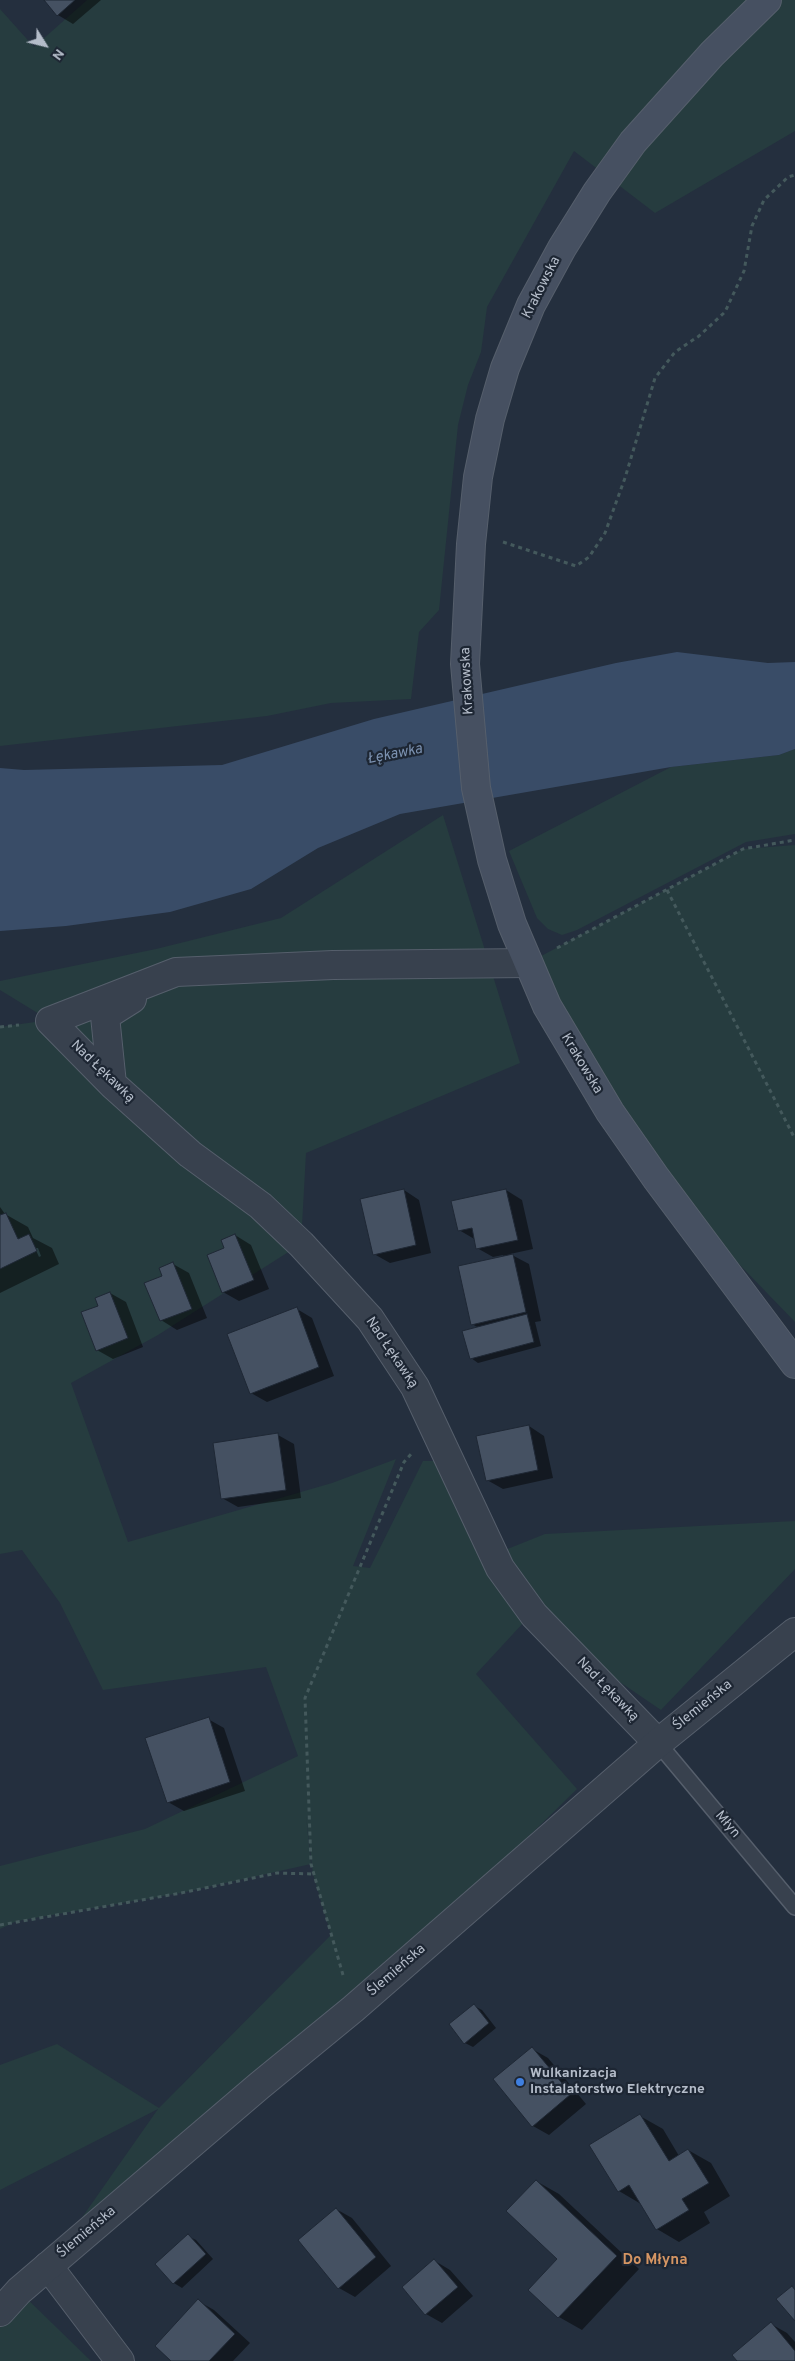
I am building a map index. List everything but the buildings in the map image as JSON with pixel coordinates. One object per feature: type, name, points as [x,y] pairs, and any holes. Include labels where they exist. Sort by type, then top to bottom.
[{"type":"main road","name":"Krakowska","points":[[767,0],[712,54],[633,142],[597,192],[562,248],[532,305],[504,368],[490,419],[478,477],[471,544],[465,664],[476,788],[492,860],[512,924],[528,963],[556,1021],[610,1112],[656,1178],[795,1364]]},
{"type":"street","points":[[112,1084],[104,1016],[176,972],[333,965],[528,963]]},
{"type":"street","name":"Nad Łękawką","points":[[176,972],[50,1021],[112,1084],[190,1154],[261,1206],[301,1244],[370,1319],[415,1387],[500,1568],[534,1614],[658,1743]]},
{"type":"street","name":"Ślemieńska","points":[[0,2312],[19,2291],[259,2086],[353,2009],[658,1743],[795,1632]]},
{"type":"street","points":[[48,2266],[120,2361]]},
{"type":"lane","name":"Młyn","points":[[658,1743],[795,1907]]},
{"type":"path","points":[[500,541],[576,566],[589,558],[605,533],[625,478],[655,378],[676,352],[699,336],[725,312],[744,271],[752,226],[764,200],[788,177],[795,175]]},
{"type":"path","points":[[528,963],[743,849],[795,840]]},
{"type":"path","points":[[667,890],[795,1139]]},
{"type":"path","points":[[353,2009],[311,1864],[305,1698],[404,1462],[435,1428]]},
{"type":"path","points":[[0,1925],[181,1893],[277,1873],[314,1874]]},
{"type":"green space","points":[[87,0],[795,0],[795,131],[655,213],[574,151],[487,307],[481,352],[468,385],[458,425],[439,610],[419,632],[411,699],[331,703],[267,716],[0,746],[0,9],[34,47]]},
{"type":"green space","points":[[795,749],[795,834],[746,842],[577,930],[562,935],[548,929],[537,918],[509,851],[671,767],[779,755]]},
{"type":"green space","points":[[443,815],[520,1063],[306,1153],[301,1244],[158,1335],[71,1383],[128,1542],[332,1483],[396,1459],[353,1566],[370,1568],[423,1461],[439,1461],[525,1621],[476,1674],[577,1789],[353,2009],[48,2266],[158,2109],[0,2190],[0,2065],[57,2044],[159,2108],[331,1935],[313,1874],[306,1816],[311,1864],[181,1893],[17,1921],[0,1929],[0,1866],[145,1829],[298,1756],[266,1667],[103,1690],[60,1603],[22,1550],[0,1554],[0,1027],[49,1020],[0,990],[0,981],[156,949],[281,918]]},
{"type":"green space","points":[[795,845],[795,1322],[656,1178],[528,963],[743,849]]},
{"type":"green space","points":[[795,1521],[795,1569],[661,1710],[614,1678],[520,1581],[505,1550],[545,1534]]},
{"type":"green space","points":[[19,2291],[91,2361],[0,2361],[0,2312]]},
{"type":"water","name":"Łękawka","points":[[677,652],[768,663],[795,662],[795,749],[779,755],[671,767],[400,814],[318,848],[251,889],[170,912],[66,926],[0,931],[0,768],[24,770],[222,765],[374,719],[616,663]]},
{"type":"place","name":"Wulkanizacja Instalatorstwo Elektryczne","points":[[520,2082]]},
{"type":"district","name":"Do Młyna","points":[[655,2261]]}]
